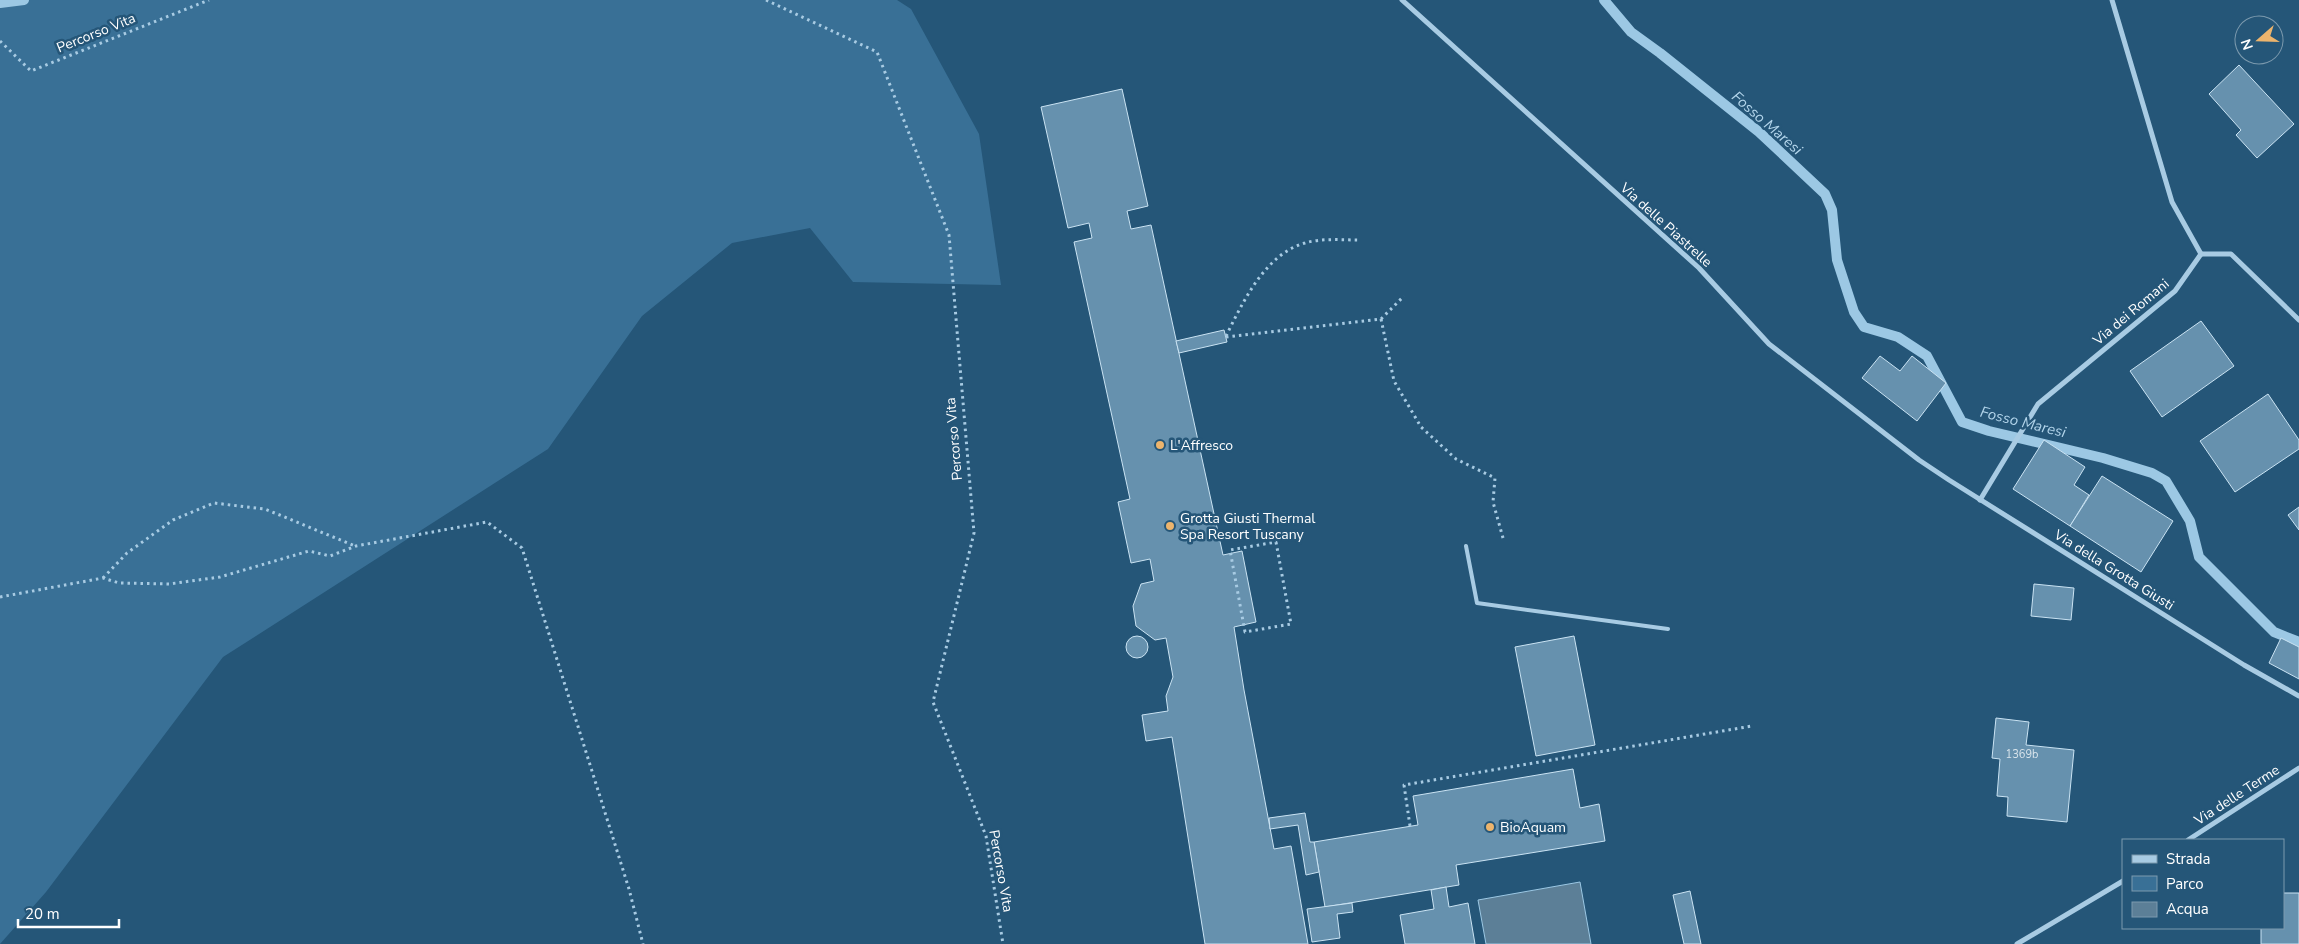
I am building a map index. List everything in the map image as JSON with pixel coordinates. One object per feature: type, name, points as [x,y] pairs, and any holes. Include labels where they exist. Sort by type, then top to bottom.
[{"type":"street","name":"Via delle Piastrelle","points":[[1402,0],[1699,268],[1770,344],[1919,460]]},
{"type":"street","points":[[2112,0],[2172,202],[2201,254],[2232,254],[2299,320]]},
{"type":"street","name":"Via dei Romani","points":[[1980,500],[2038,404],[2175,291],[2201,254]]},
{"type":"street","name":"Via della Grotta Giusti","points":[[1919,460],[2244,665],[2299,696]]},
{"type":"street","name":"Via delle Terme","points":[[2190,839],[2299,768]]},
{"type":"street","points":[[2018,944],[2122,882]]},
{"type":"lane","points":[[1466,546],[1477,603],[1668,630]]},
{"type":"path","name":"Percorso Vita","points":[[0,41],[31,71],[209,0]]},
{"type":"path","name":"Percorso Vita","points":[[766,0],[877,52],[948,235],[974,534],[933,702],[986,836],[1003,944]]},
{"type":"path","points":[[1359,240],[1304,243],[1279,256],[1262,275],[1243,303],[1226,337],[1381,319],[1404,296]]},
{"type":"path","points":[[1381,319],[1394,381],[1421,427],[1456,459],[1496,478],[1494,502],[1503,538]]},
{"type":"path","points":[[103,578],[128,553],[173,520],[214,503],[265,509],[356,546]]},
{"type":"path","points":[[0,597],[103,578],[119,582],[169,584],[220,577],[309,551],[330,556],[356,546],[487,522],[522,548],[626,880],[643,944]]},
{"type":"path","points":[[1276,542],[1291,624],[1245,632],[1230,554],[1230,550],[1276,542]]},
{"type":"path","points":[[1410,826],[1404,785],[1752,726]]},
{"type":"green space","points":[[0,0],[897,0],[911,9],[979,134],[1001,285],[853,282],[810,228],[732,243],[642,316],[548,449],[223,657],[46,892],[0,944]]},
{"type":"water","points":[[1580,882],[1591,944],[1486,944],[1478,900]]},
{"type":"building","points":[[2239,65],[2294,124],[2257,158],[2236,135],[2241,130],[2209,94]]},
{"type":"building","name":"Grotta Giusti Thermal Spa Resort Tuscany","points":[[1122,89],[1148,206],[1127,211],[1131,229],[1151,225],[1223,555],[1242,551],[1256,622],[1234,627],[1244,690],[1274,849],[1291,846],[1308,944],[1205,944],[1172,737],[1146,741],[1142,715],[1168,711],[1166,696],[1173,677],[1166,638],[1155,640],[1136,626],[1133,606],[1141,584],[1154,581],[1150,559],[1131,563],[1118,502],[1130,499],[1074,242],[1092,238],[1089,223],[1068,228],[1041,107]]},
{"type":"building","points":[[2201,321],[2234,366],[2162,417],[2130,371]]},
{"type":"building","points":[[1224,330],[1227,342],[1179,353],[1176,341]]},
{"type":"building","points":[[1880,356],[1900,371],[1912,356],[1946,383],[1917,421],[1862,378]]},
{"type":"building","points":[[2268,394],[2299,440],[2299,449],[2235,492],[2200,441]]},
{"type":"building","points":[[2044,440],[2085,467],[2074,485],[2089,495],[2070,526],[2013,489]]},
{"type":"building","points":[[2102,476],[2173,521],[2141,572],[2070,526]]},
{"type":"building","points":[[2299,507],[2299,530],[2288,515]]},
{"type":"building","points":[[2034,584],[2074,588],[2071,620],[2031,616]]},
{"type":"building","points":[[1137,636],[1145,639],[1148,647],[1145,655],[1137,658],[1129,655],[1126,647],[1129,639]]},
{"type":"building","points":[[1574,636],[1595,745],[1536,756],[1515,647]]},
{"type":"building","points":[[2281,638],[2299,647],[2299,679],[2269,663]]},
{"type":"building","points":[[1996,718],[2029,722],[2026,745],[2074,750],[2067,822],[2007,816],[2008,797],[1997,796],[2000,759],[1992,758]]},
{"type":"building","points":[[1573,769],[1580,808],[1599,804],[1605,841],[1456,865],[1459,885],[1325,907],[1314,842],[1418,825],[1413,796]]},
{"type":"building","points":[[1305,813],[1310,842],[1314,842],[1319,872],[1306,875],[1298,825],[1270,829],[1269,818]]},
{"type":"building","points":[[1446,887],[1449,907],[1468,903],[1475,944],[1405,944],[1400,915],[1434,909],[1431,890]]},
{"type":"building","points":[[1690,891],[1701,944],[1684,944],[1673,895]]},
{"type":"building","points":[[2284,893],[2299,893],[2299,944],[2261,944],[2261,929],[2284,929]]},
{"type":"building","points":[[1352,903],[1353,912],[1337,914],[1340,938],[1312,942],[1307,909]]},
{"type":"waterway","points":[[0,3],[24,0]]},
{"type":"waterway","name":"Fosso Maresi","points":[[1604,0],[1631,32],[1759,132],[1825,194],[1832,210],[1837,260],[1854,312],[1864,327],[1898,337],[1927,356],[1962,422],[1989,431],[2103,458],[2152,473],[2166,481],[2190,521],[2199,557],[2274,632],[2299,642]]},
{"type":"place","name":"L'Affresco","points":[[1160,445]]},
{"type":"place","name":"Grotta Giusti Thermal Spa Resort Tuscany","points":[[1170,526]]},
{"type":"place","name":"BioAquam","points":[[1490,827]]}]
